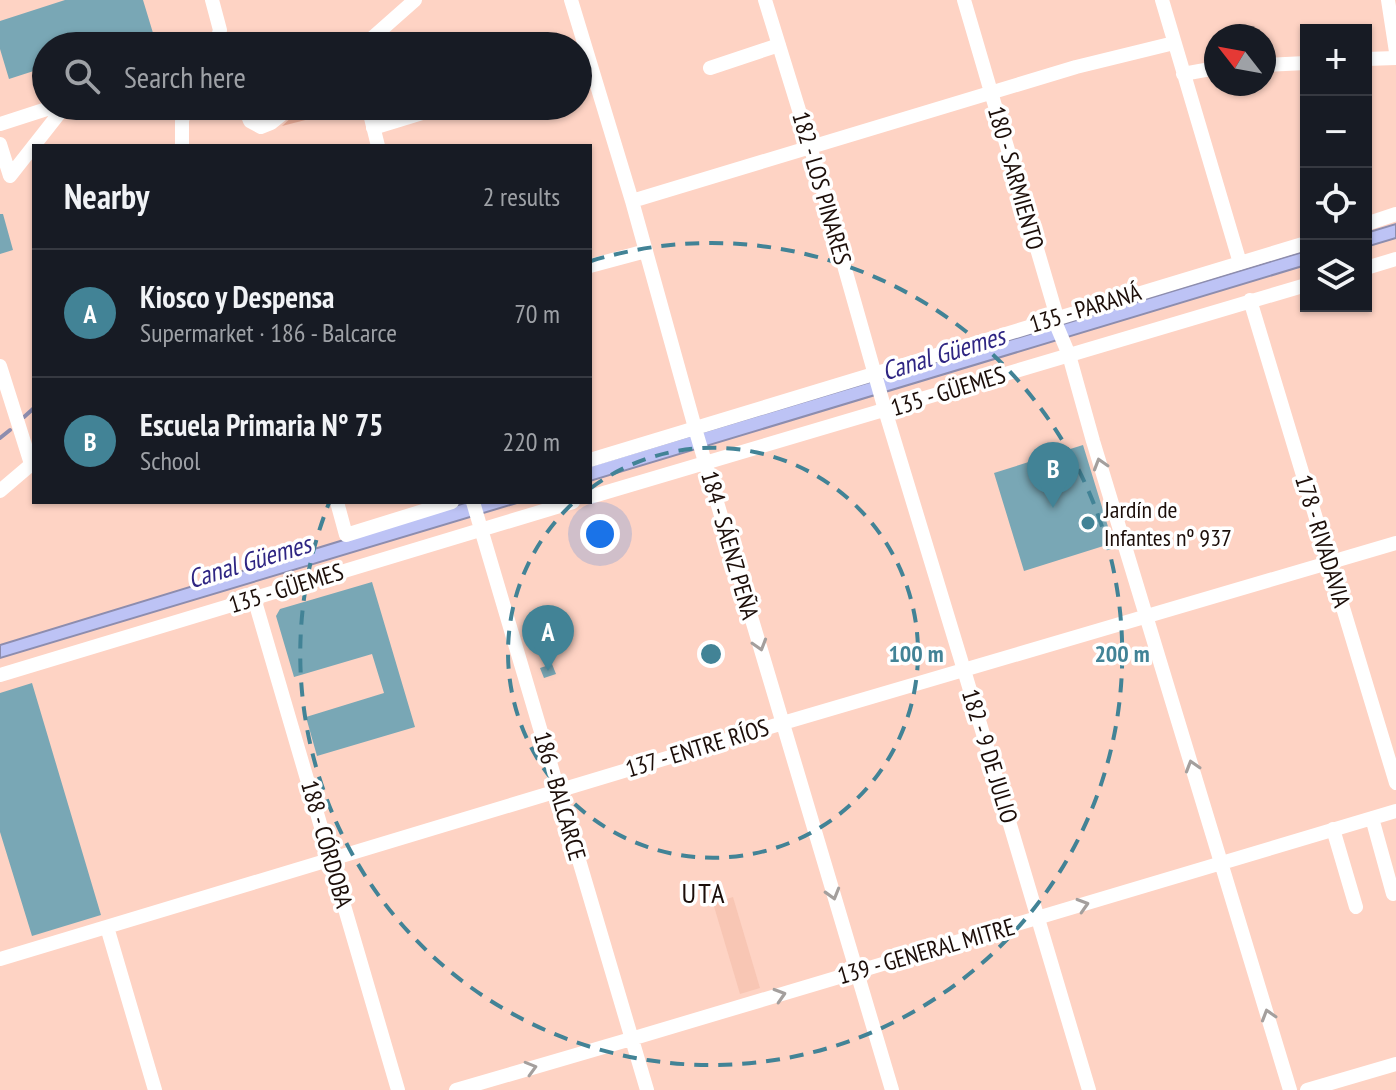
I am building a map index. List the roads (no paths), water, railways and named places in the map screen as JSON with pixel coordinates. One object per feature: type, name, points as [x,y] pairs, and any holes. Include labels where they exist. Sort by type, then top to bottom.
[{"type":"street","points":[[212,0],[219,32]]},
{"type":"street","points":[[379,32],[415,0]]},
{"type":"street","name":"184 - SÁENZ PEÑA","points":[[571,0],[577,32]]},
{"type":"street","name":"182 - LOS PINARES","points":[[765,0],[876,375]]},
{"type":"street","name":"180 - SARMIENTO","points":[[964,0],[1056,320],[1290,1090]]},
{"type":"street","points":[[1162,0],[1240,263]]},
{"type":"street","points":[[1372,58],[1396,55],[1388,0]]},
{"type":"street","points":[[632,201],[1076,67],[1174,43]]},
{"type":"street","points":[[710,68],[779,45]]},
{"type":"street","points":[[1276,64],[1300,63]]},
{"type":"street","points":[[1183,74],[1204,70]]},
{"type":"street","name":"184 - SÁENZ PEÑA","points":[[592,89],[632,201],[704,458],[892,1090]]},
{"type":"street","points":[[0,124],[32,114]]},
{"type":"street","points":[[35,144],[54,120]]},
{"type":"street","points":[[182,120],[182,144]]},
{"type":"street","points":[[252,120],[256,125],[266,126],[274,120]]},
{"type":"street","points":[[371,120],[377,144]]},
{"type":"street","points":[[373,128],[399,120]]},
{"type":"street","points":[[0,144],[10,176],[32,148]]},
{"type":"street","points":[[1372,222],[1396,214]]},
{"type":"street","name":"135 - PARANÁ","points":[[592,459],[697,432],[1300,245]]},
{"type":"street","points":[[592,265],[646,251]]},
{"type":"street","points":[[1372,266],[1396,259]]},
{"type":"street","name":"135 - GÜEMES","points":[[592,496],[704,458],[884,407],[1067,350],[1151,332],[1300,287]]},
{"type":"street","name":"178 - RIVADAVIA","points":[[1250,300],[1396,783]]},
{"type":"street","points":[[0,366],[32,463],[0,491]]},
{"type":"street","name":"182 - 9 DE JULIO","points":[[876,375],[1089,1090]]},
{"type":"street","points":[[338,504],[346,535],[446,504]]},
{"type":"street","name":"186 - BALCARCE","points":[[474,504],[647,1090]]},
{"type":"street","name":"135 - GÜEMES","points":[[0,675],[480,526],[565,504]]},
{"type":"street","name":"137 - ENTRE RÍOS","points":[[0,959],[558,790],[1396,543]]},
{"type":"street","name":"188 - CÓRDOBA","points":[[254,598],[398,1090]]},
{"type":"street","name":"139 - GENERAL MITRE","points":[[456,1090],[1396,811]]},
{"type":"street","points":[[1372,818],[1393,894]]},
{"type":"street","points":[[1333,829],[1356,907]]},
{"type":"street","points":[[107,927],[155,1090]]},
{"type":"street","points":[[1307,1090],[1396,1064]]},
{"type":"water","points":[[1396,224],[1396,238],[1372,245],[1372,231]]},
{"type":"water","name":"Canal Güemes","points":[[1300,253],[1300,267],[592,480],[592,465]]},
{"type":"water","name":"Canal Güemes","points":[[461,504],[513,504],[0,658],[0,645]]},
{"type":"waterway","points":[[24,417],[32,410]]},
{"type":"waterway","points":[[0,438],[10,430]]},
{"type":"place","name":"Escuela Primaria N° 75","points":[[1053,508]]},
{"type":"place","name":"Jardín de Infantes nº 937","points":[[1088,523]]},
{"type":"place","name":"Kiosco y Despensa","points":[[548,671]]},
{"type":"district","name":"UTA","points":[[704,892]]}]
